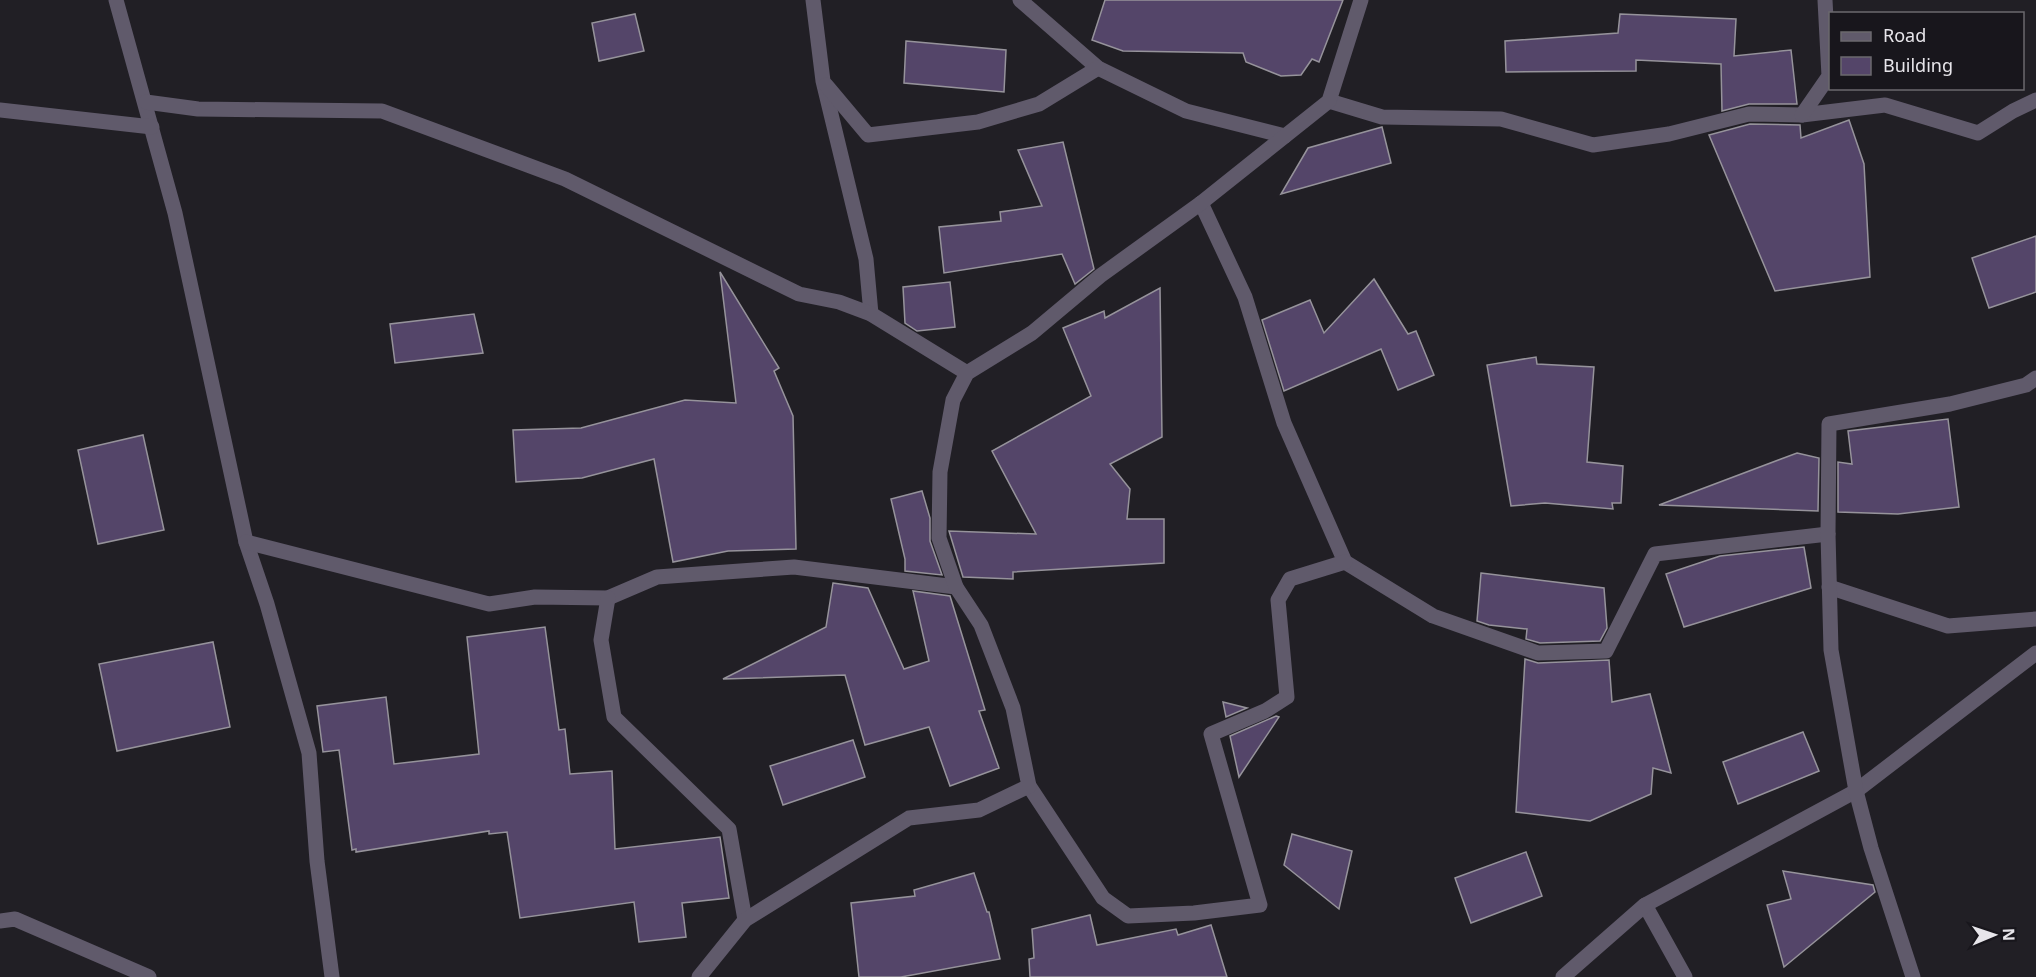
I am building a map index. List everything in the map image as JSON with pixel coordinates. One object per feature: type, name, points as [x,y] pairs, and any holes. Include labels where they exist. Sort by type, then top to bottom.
[{"type":"street","points":[[116,0],[175,213],[246,542],[267,604],[309,753],[317,861],[332,977]]},
{"type":"street","points":[[813,0],[823,81],[866,259],[872,314]]},
{"type":"street","points":[[1020,0],[1098,68],[1186,111],[1285,136]]},
{"type":"street","points":[[1345,562],[1290,579],[1278,600],[1287,697],[1265,711],[1211,734],[1260,905],[1194,914],[1128,916],[1103,898],[1029,786],[1013,708],[981,625],[956,587],[939,538],[940,472],[953,400],[967,373],[1032,333],[1100,276],[1201,203],[1329,101],[1361,0]]},
{"type":"street","points":[[1802,115],[1829,76],[1826,0]]},
{"type":"street","points":[[823,81],[868,135],[978,122],[1040,104],[1098,68]]},
{"type":"street","points":[[1329,101],[1382,117],[1501,119],[1593,145],[1669,134],[1749,114],[1802,115],[1885,105],[1978,134],[2013,111],[2036,100]]},
{"type":"street","points":[[146,102],[198,109],[382,111],[565,179],[799,294],[839,302],[872,314],[967,373]]},
{"type":"street","points":[[0,110],[152,127]]},
{"type":"street","points":[[1201,203],[1245,297],[1284,423],[1345,562],[1433,616],[1538,653],[1606,651],[1655,554],[1828,534]]},
{"type":"street","points":[[1913,977],[1870,848],[1856,791],[1831,650],[1828,534],[1829,424],[1950,404],[2026,385],[2036,378]]},
{"type":"street","points":[[246,542],[489,604],[535,597],[609,598],[657,577],[794,567],[956,587]]},
{"type":"street","points":[[1829,587],[1948,626],[2036,619]]},
{"type":"street","points":[[609,598],[601,640],[614,717],[729,829],[745,920]]},
{"type":"street","points":[[1563,977],[1645,905],[1856,791],[2036,653]]},
{"type":"street","points":[[699,977],[745,920],[909,818],[979,810],[1029,786]]},
{"type":"street","points":[[1645,905],[1685,977]]},
{"type":"street","points":[[0,921],[15,919],[149,977]]},
{"type":"building","points":[[1105,0],[1343,0],[1319,62],[1312,59],[1301,75],[1281,76],[1246,62],[1243,53],[1123,51],[1092,40]]},
{"type":"building","points":[[635,14],[644,51],[599,61],[592,23]]},
{"type":"building","points":[[1620,14],[1736,19],[1734,56],[1791,50],[1797,104],[1749,104],[1722,111],[1721,64],[1636,60],[1636,71],[1506,72],[1505,41],[1618,33]]},
{"type":"building","points":[[906,41],[1006,50],[1004,92],[904,83]]},
{"type":"building","points":[[1849,120],[1864,164],[1870,277],[1775,291],[1709,135],[1750,124],[1800,125],[1801,138]]},
{"type":"building","points":[[1382,127],[1391,163],[1281,194],[1308,148]]},
{"type":"building","points":[[1063,142],[1094,269],[1075,284],[1062,254],[944,273],[939,227],[1001,221],[1000,212],[1042,206],[1018,150]]},
{"type":"building","points":[[2036,236],[2036,292],[1989,308],[1972,258]]},
{"type":"building","points":[[720,272],[779,368],[774,371],[793,416],[796,549],[728,551],[673,562],[654,459],[582,478],[516,482],[513,430],[581,428],[685,400],[736,403]]},
{"type":"building","points":[[1374,279],[1408,334],[1416,331],[1434,375],[1398,390],[1381,349],[1284,391],[1262,320],[1310,300],[1324,333]]},
{"type":"building","points":[[950,282],[955,327],[917,331],[905,323],[903,287]]},
{"type":"building","points":[[1160,288],[1162,437],[1110,464],[1130,489],[1127,519],[1164,519],[1164,563],[1013,572],[1013,579],[963,577],[949,531],[1036,534],[992,451],[1091,396],[1063,328],[1104,311],[1105,318]]},
{"type":"building","points":[[474,314],[483,353],[395,363],[390,324]]},
{"type":"building","points":[[1536,357],[1537,364],[1594,367],[1587,462],[1623,466],[1621,503],[1612,503],[1613,509],[1545,503],[1511,506],[1487,365]]},
{"type":"building","points":[[1948,419],[1959,507],[1898,514],[1838,512],[1838,462],[1852,464],[1848,431]]},
{"type":"building","points":[[143,435],[164,530],[98,544],[78,450]]},
{"type":"building","points":[[1797,453],[1819,458],[1818,511],[1659,505]]},
{"type":"building","points":[[922,491],[930,518],[930,541],[942,575],[905,571],[905,559],[891,499]]},
{"type":"building","points":[[1804,547],[1811,588],[1684,627],[1666,574],[1720,556]]},
{"type":"building","points":[[1481,573],[1604,588],[1607,628],[1600,641],[1540,643],[1526,639],[1527,629],[1489,625],[1477,621]]},
{"type":"building","points":[[833,583],[868,588],[904,669],[929,661],[913,591],[950,596],[985,710],[979,711],[999,768],[950,786],[929,727],[865,745],[845,675],[723,679],[826,627]]},
{"type":"building","points":[[545,627],[559,730],[565,729],[570,774],[612,771],[615,849],[720,837],[729,898],[682,903],[686,937],[639,942],[634,902],[520,918],[507,832],[489,834],[489,831],[356,852],[356,849],[352,850],[339,750],[323,752],[317,706],[386,697],[394,764],[479,754],[467,637]]},
{"type":"building","points":[[213,642],[230,727],[117,751],[99,664]]},
{"type":"building","points":[[1525,659],[1538,663],[1609,660],[1612,702],[1650,694],[1671,773],[1653,768],[1651,794],[1590,821],[1516,812]]},
{"type":"building","points":[[1223,702],[1247,708],[1226,717]]},
{"type":"building","points":[[1276,716],[1279,717],[1239,777],[1230,736]]},
{"type":"building","points":[[1803,732],[1819,771],[1738,804],[1723,762]]},
{"type":"building","points":[[853,740],[865,777],[783,805],[770,766]]},
{"type":"building","points":[[1292,834],[1352,851],[1339,909],[1284,865]]},
{"type":"building","points":[[1526,852],[1542,896],[1471,923],[1455,878]]},
{"type":"building","points":[[1783,871],[1873,885],[1875,892],[1784,967],[1767,905],[1791,899]]},
{"type":"building","points":[[974,873],[987,912],[989,912],[1000,959],[901,977],[859,977],[851,903],[915,896],[914,890]]},
{"type":"building","points":[[1090,915],[1097,945],[1176,929],[1178,935],[1211,925],[1227,977],[1030,977],[1029,959],[1034,958],[1032,929]]}]
